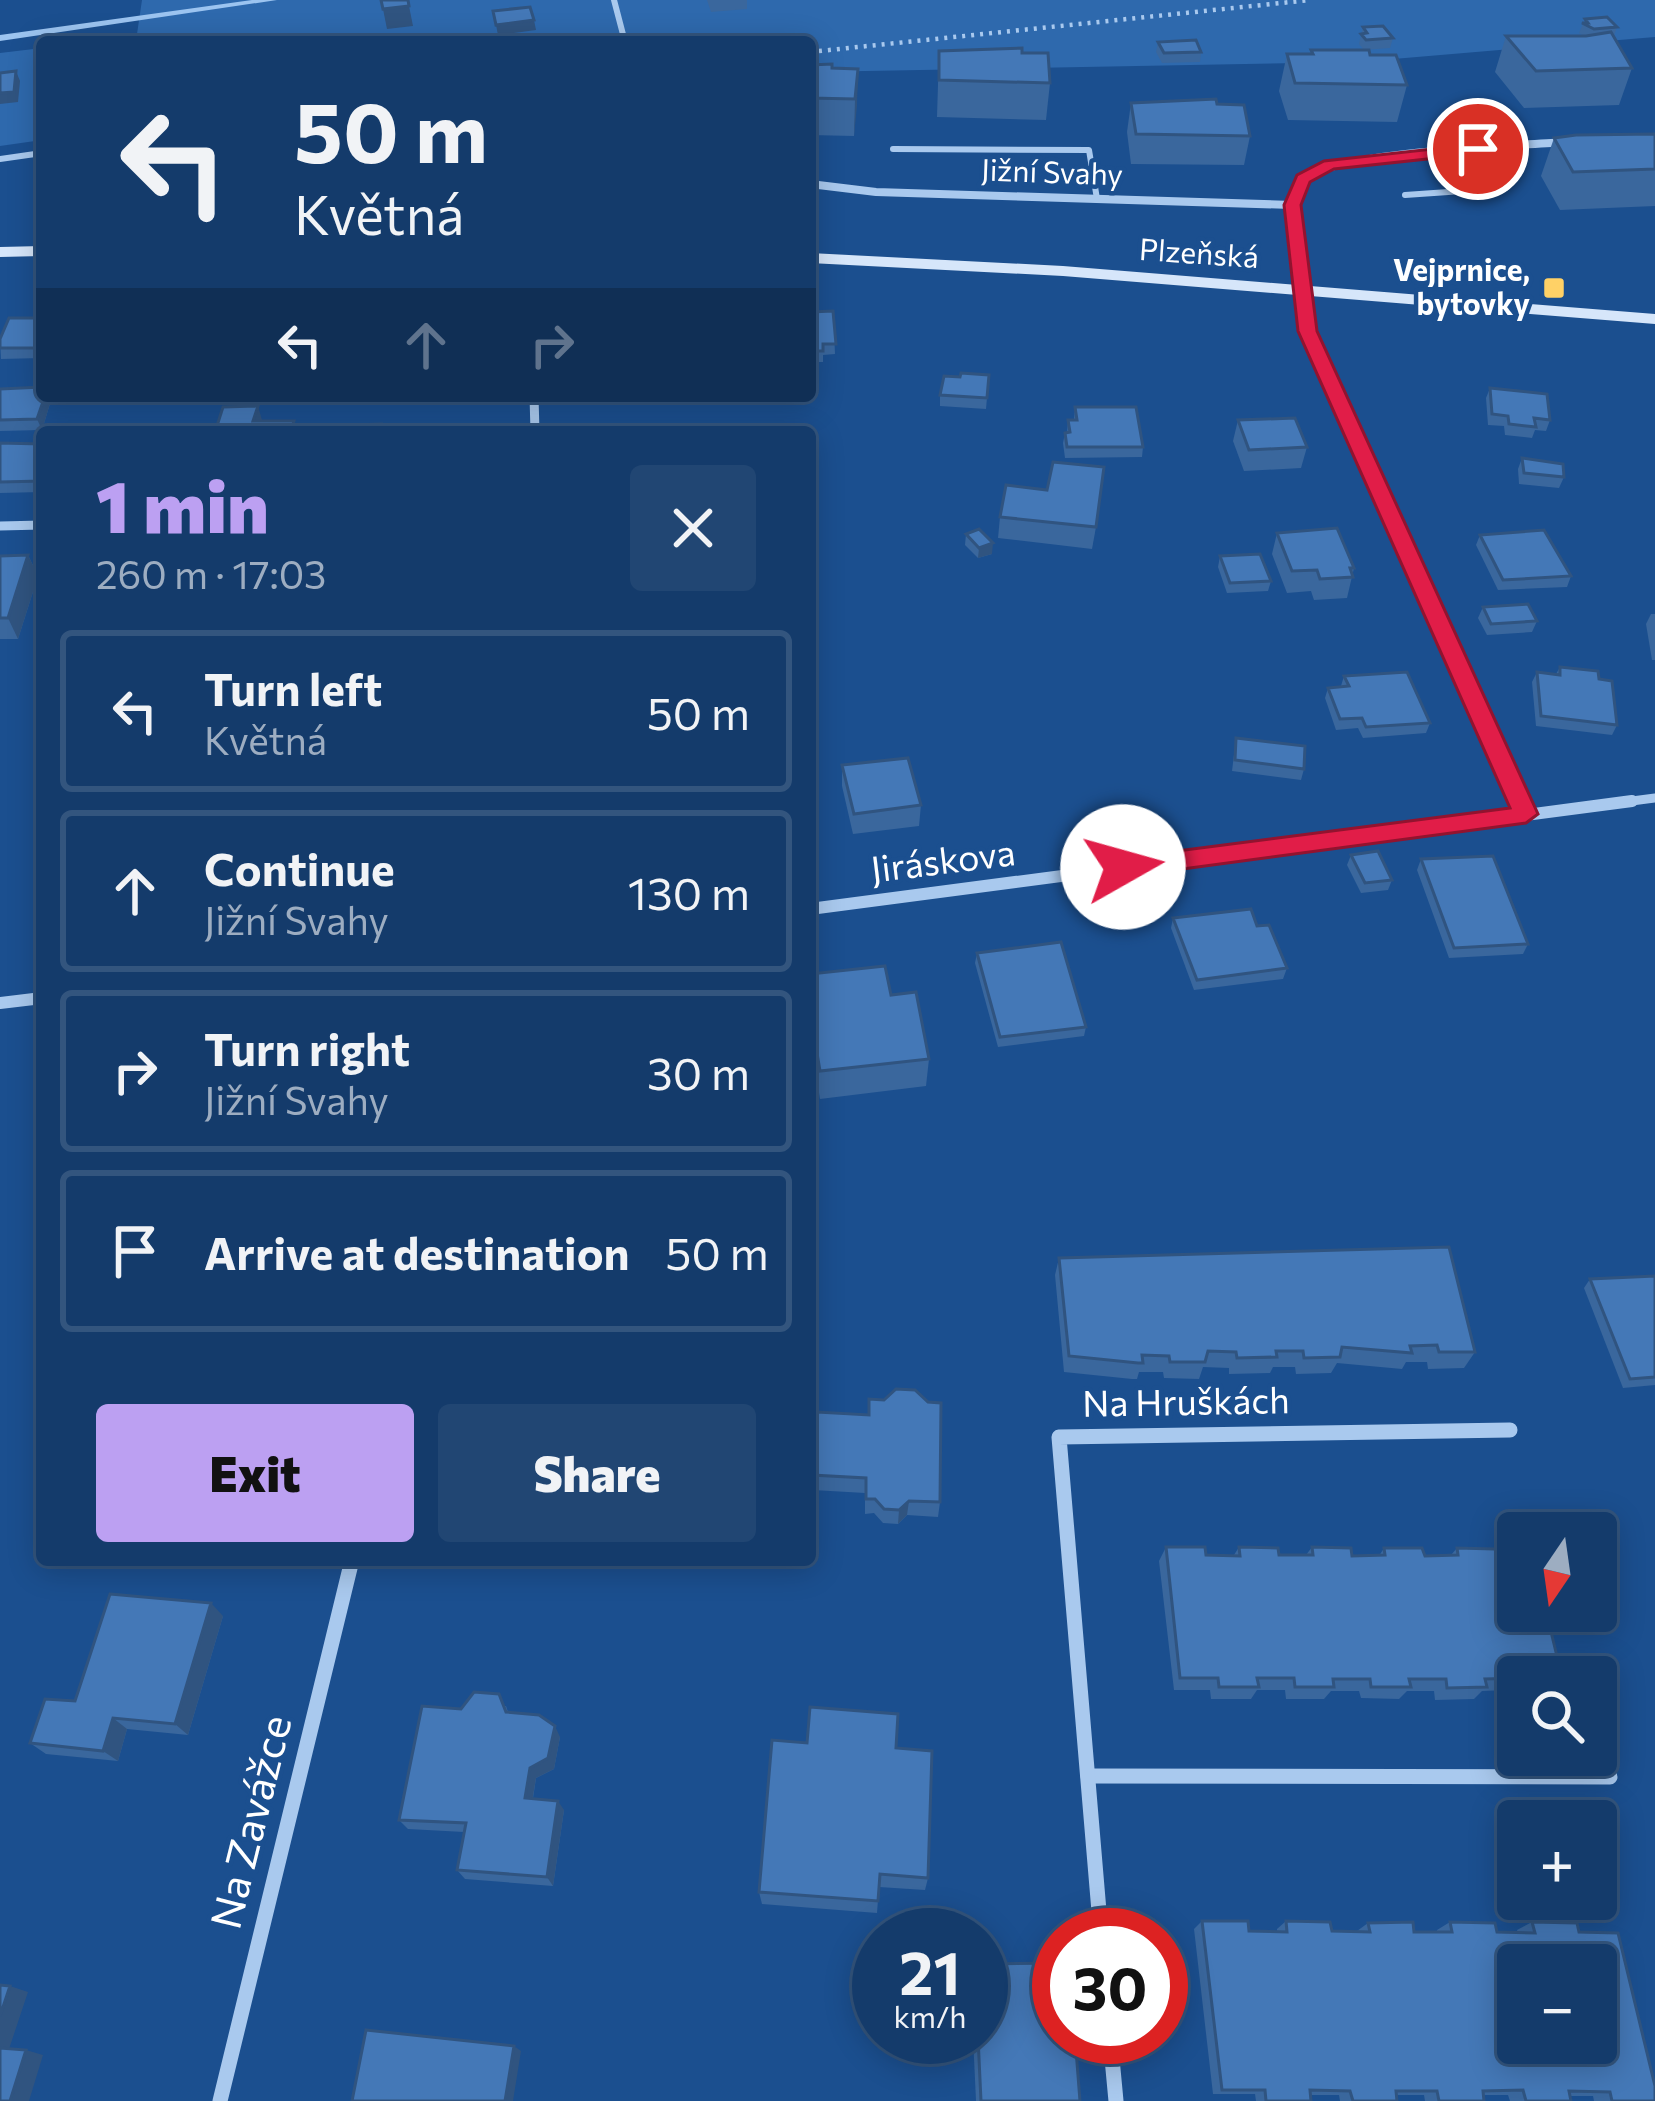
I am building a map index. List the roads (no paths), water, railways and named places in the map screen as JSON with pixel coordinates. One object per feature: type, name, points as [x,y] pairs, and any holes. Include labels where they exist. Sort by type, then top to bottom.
[{"type":"main road","points":[[0,252],[36,251]]},
{"type":"main road","name":"Plzeňská","points":[[816,258],[1303,289],[1655,319]]},
{"type":"street","points":[[1526,814],[1307,331],[1292,205],[1303,179],[1330,164],[1582,140]]},
{"type":"street","name":"Jižní Svahy","points":[[816,185],[876,192],[1292,205]]},
{"type":"street","points":[[0,526],[36,525]]},
{"type":"street","name":"Jiráskova","points":[[816,908],[1655,798]]},
{"type":"street","points":[[0,1003],[36,999]]},
{"type":"street","name":"Na Hruškách","points":[[1099,1908],[1059,1437],[1510,1430]]},
{"type":"street","name":"Na Zavážce","points":[[220,2101],[351,1566]]},
{"type":"street","points":[[1088,1776],[1610,1777]]},
{"type":"street","points":[[1113,2064],[1116,2101]]},
{"type":"lane","points":[[614,0],[624,36]]},
{"type":"lane","points":[[893,149],[1090,150],[1097,199]]},
{"type":"lane","points":[[1405,196],[1505,188],[1478,149]]},
{"type":"lane","points":[[0,159],[36,154]]},
{"type":"waterway","points":[[0,38],[272,0]]},
{"type":"place","name":"Vejprnice, bytovky","points":[[1554,288]]}]
